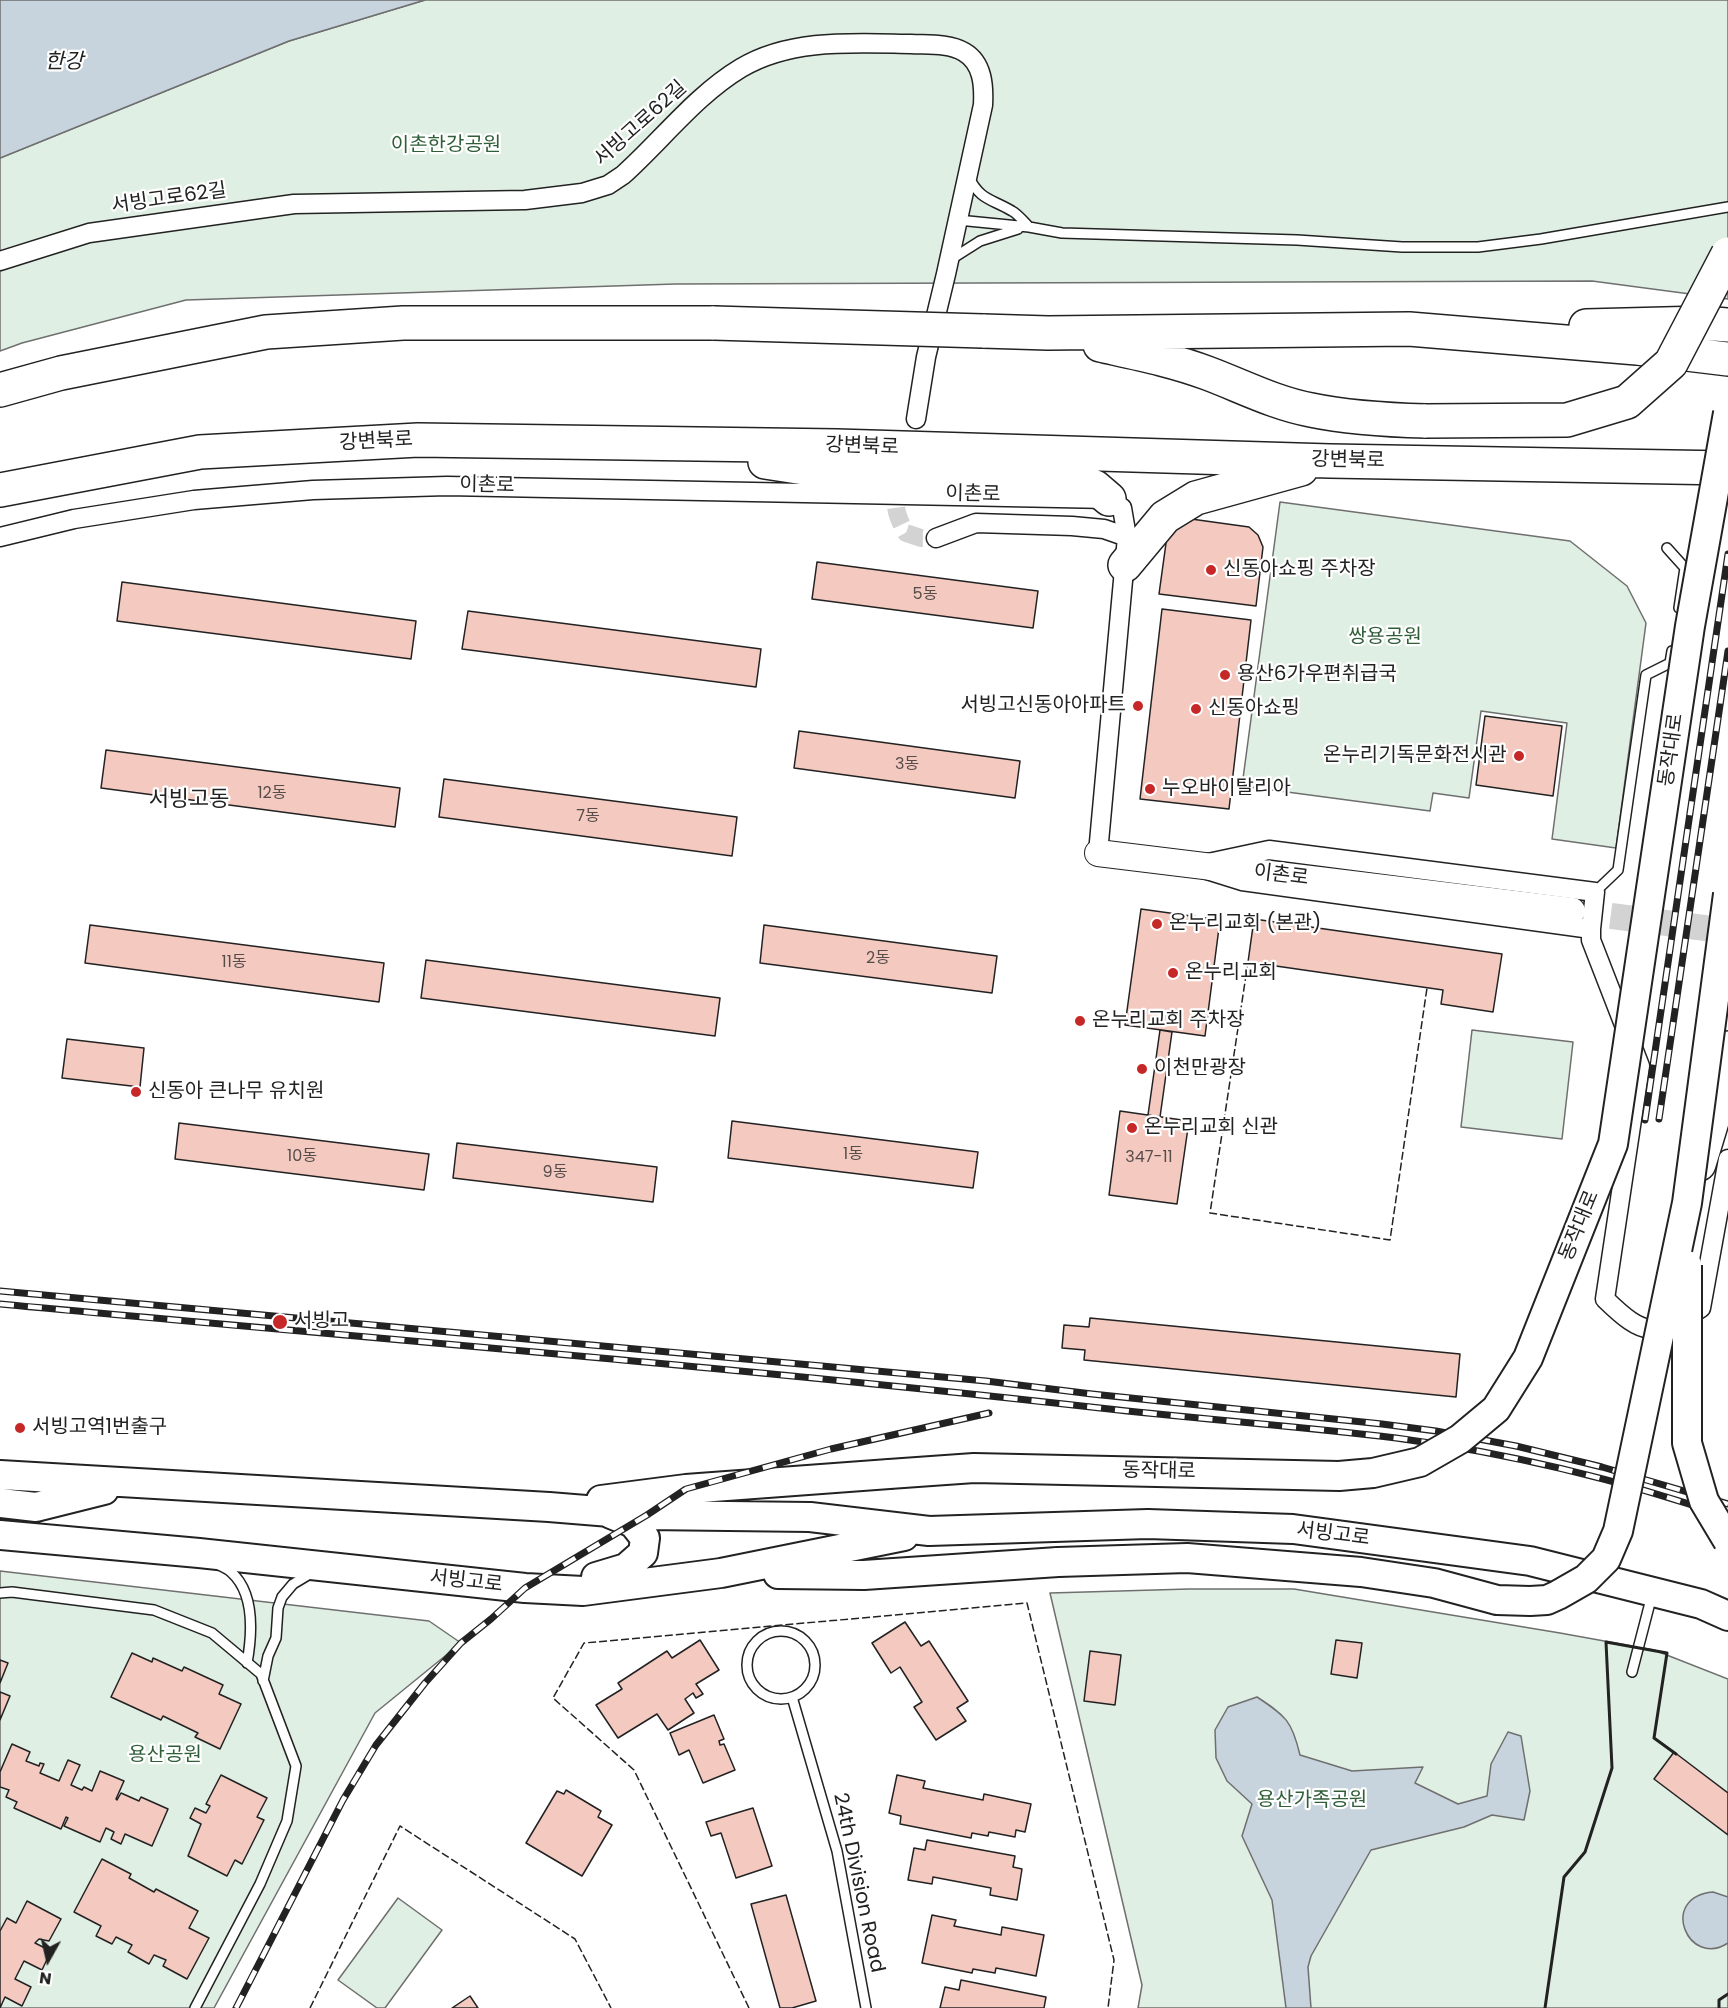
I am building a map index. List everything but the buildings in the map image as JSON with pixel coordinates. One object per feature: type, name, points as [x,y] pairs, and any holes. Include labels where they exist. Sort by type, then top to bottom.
[{"type":"highway","points":[[1048,333],[1161,359],[1206,373],[1254,394],[1309,410],[1356,418],[1426,422],[1567,420],[1627,402],[1671,363],[1728,254]]},
{"type":"highway","points":[[3,390],[61,373],[266,332],[403,323],[714,323],[1048,333],[1703,323],[1728,326]]},
{"type":"highway","points":[[1409,329],[1637,348],[1728,359]]},
{"type":"highway","name":"강변북로","points":[[0,490],[200,452],[418,440],[826,446],[1330,461],[1728,468]]},
{"type":"highway","points":[[645,443],[843,474],[1071,478],[1095,487],[1109,499]]},
{"type":"highway","points":[[1126,551],[1165,516],[1196,498],[1330,461]]},
{"type":"highway","points":[[1687,1203],[1720,1095],[1728,1048]]},
{"type":"main road","name":"동작대로","points":[[549,1507],[686,1489],[974,1468],[1359,1475],[1405,1466],[1433,1455],[1460,1439],[1496,1409],[1528,1358],[1613,1144],[1690,626],[1728,413]]},
{"type":"main road","points":[[722,1573],[864,1575],[1058,1562],[1187,1558],[1362,1572],[1434,1583],[1509,1602],[1547,1599],[1576,1586],[1606,1558],[1618,1531],[1687,1203],[1728,894]]},
{"type":"main road","points":[[1687,1203],[1686,1437],[1704,1501],[1728,1541]]},
{"type":"main road","name":"서빙고로","points":[[0,1475],[697,1517],[810,1517],[929,1531],[1148,1524],[1293,1529],[1530,1561],[1701,1605],[1728,1616]]},
{"type":"main road","name":"서빙고로","points":[[0,1503],[36,1507],[133,1483]]},
{"type":"main road","points":[[556,1589],[626,1568],[643,1553],[645,1538],[633,1523],[606,1512]]},
{"type":"main road","name":"서빙고로","points":[[0,1535],[199,1553],[514,1587],[583,1591],[722,1573],[929,1531]]},
{"type":"street","name":"서빙고로62길","points":[[0,261],[89,233],[294,204],[525,200],[582,193],[608,185],[623,175],[708,93],[741,68],[768,56],[801,47],[837,43],[946,46],[964,51],[974,61],[981,74],[984,87],[948,267],[926,357],[916,418]]},
{"type":"street","name":"이촌로","points":[[0,537],[74,519],[194,500],[313,490],[425,486],[1109,499],[1122,508],[1126,551],[1098,854],[1572,911]]},
{"type":"street","points":[[936,538],[976,523],[1072,526],[1104,530],[1126,551]]},
{"type":"street","points":[[1194,866],[1269,850],[1595,892],[1591,940],[1640,1066],[1605,1299],[1625,1319],[1649,1330],[1676,1324],[1701,1308],[1728,1160]]},
{"type":"street","points":[[1194,866],[1242,881],[1591,929]]},
{"type":"lane","points":[[967,173],[978,192],[1013,211],[1029,227]]},
{"type":"lane","points":[[958,220],[1029,227],[1062,233],[1297,240],[1446,248],[1478,247],[1541,239],[1728,207]]},
{"type":"lane","points":[[948,267],[980,241],[1029,227]]},
{"type":"lane","points":[[1667,548],[1685,568],[1678,616]]},
{"type":"lane","points":[[1595,892],[1618,870],[1646,675],[1670,663],[1674,639]]},
{"type":"lane","points":[[199,1553],[232,1572],[247,1596],[251,1641],[247,1663]]},
{"type":"lane","points":[[263,1680],[268,1656],[276,1638],[278,1608],[282,1597],[293,1584],[321,1567]]},
{"type":"lane","points":[[0,1593],[12,1592],[154,1610],[212,1633],[261,1674],[296,1766],[287,1821],[260,1884],[195,2008]]},
{"type":"lane","points":[[1632,1672],[1652,1593]]},
{"type":"lane","points":[[777,1632],[789,1632],[800,1637],[814,1655],[813,1678],[807,1688],[792,1697],[778,1699],[767,1696],[752,1682],[748,1672],[750,1652],[756,1643],[777,1632]]},
{"type":"lane","name":"24th Division Road","points":[[792,1697],[837,1851],[866,2008]]},
{"type":"green space","name":"이촌한강공원","points":[[425,0],[1728,0],[1728,299],[1592,281],[675,284],[186,300],[22,343],[0,351],[0,158],[289,41]]},
{"type":"green space","name":"쌍용공원","points":[[1280,502],[1570,541],[1627,586],[1646,623],[1616,848],[1552,839],[1567,723],[1481,711],[1469,798],[1433,793],[1430,811],[1242,786]]},
{"type":"green space","points":[[1472,1030],[1573,1042],[1562,1139],[1461,1127]]},
{"type":"green space","name":"용산공원","points":[[0,1571],[429,1621],[461,1643],[375,1713],[214,2008],[0,2008]]},
{"type":"green space","name":"용산가족공원","points":[[1294,1589],[1560,1633],[1654,1650],[1728,1679],[1728,2008],[1138,2008],[1142,1985],[1050,1593]]},
{"type":"green space","points":[[398,1898],[442,1930],[385,2008],[377,2008],[338,1980]]},
{"type":"water","name":"한강","points":[[0,0],[425,0],[289,41],[0,158]]},
{"type":"water","points":[[1257,1697],[1286,1720],[1294,1734],[1300,1755],[1352,1771],[1423,1767],[1415,1783],[1458,1804],[1487,1796],[1491,1764],[1508,1732],[1521,1736],[1530,1791],[1524,1820],[1492,1815],[1464,1827],[1371,1850],[1311,1956],[1308,1967],[1311,2008],[1286,2008],[1272,1900],[1242,1836],[1252,1804],[1227,1781],[1216,1758],[1215,1730],[1228,1707]]},
{"type":"water","points":[[1713,1892],[1728,1897],[1728,1943],[1714,1948],[1701,1947],[1691,1940],[1685,1929],[1683,1917],[1687,1906],[1696,1897]]},
{"type":"tunnel","points":[[899,481],[896,508],[906,533],[921,538],[936,538]]},
{"type":"tunnel","points":[[1572,911],[1728,931]]},
{"type":"railway","points":[[1645,1120],[1728,554]]},
{"type":"railway","points":[[1659,1119],[1728,651]]},
{"type":"railway","points":[[0,1291],[986,1381],[1382,1424],[1436,1431],[1516,1446],[1602,1467],[1728,1504]]},
{"type":"railway","points":[[0,1304],[825,1379],[1396,1438],[1480,1451],[1564,1469],[1647,1491],[1728,1517]]},
{"type":"railway","points":[[236,2008],[343,1800],[376,1745],[425,1683],[461,1643],[525,1588],[686,1489],[831,1449],[989,1413]]},
{"type":"fence","points":[[1248,962],[1210,1213],[1390,1240],[1427,988]]},
{"type":"fence","points":[[749,2008],[634,1770],[553,1698],[584,1643],[1027,1603],[1114,1960],[1108,2008]]},
{"type":"fence","points":[[310,2008],[400,1826],[575,1939],[611,2008]]},
{"type":"wall","points":[[1545,2008],[1564,1877],[1585,1852],[1612,1768],[1606,1642],[1667,1653],[1654,1738],[1676,1754]]},
{"type":"wall","points":[[1719,2008],[1719,2000],[1728,1994]]},
{"type":"place","name":"신동아쇼핑 주차장","points":[[1211,570]]},
{"type":"place","name":"용산6가우편취급국","points":[[1225,675]]},
{"type":"place","name":"서빙고신동아아파트","points":[[1138,706]]},
{"type":"place","name":"신동아쇼핑","points":[[1196,709]]},
{"type":"place","name":"온누리기독문화전시관","points":[[1519,756]]},
{"type":"place","name":"누오바이탈리아","points":[[1150,789]]},
{"type":"place","name":"온누리교회 (본관)","points":[[1157,924]]},
{"type":"place","name":"온누리교회","points":[[1173,973]]},
{"type":"place","name":"온누리교회 주차장","points":[[1080,1021]]},
{"type":"place","name":"이천만광장","points":[[1142,1069]]},
{"type":"place","name":"신동아 큰나무 유치원","points":[[136,1092]]},
{"type":"place","name":"온누리교회 신관","points":[[1132,1128]]},
{"type":"place","name":"서빙고","points":[[280,1322]]},
{"type":"place","name":"서빙고역1번출구","points":[[20,1428]]},
{"type":"district","name":"서빙고동","points":[[189,800]]}]
